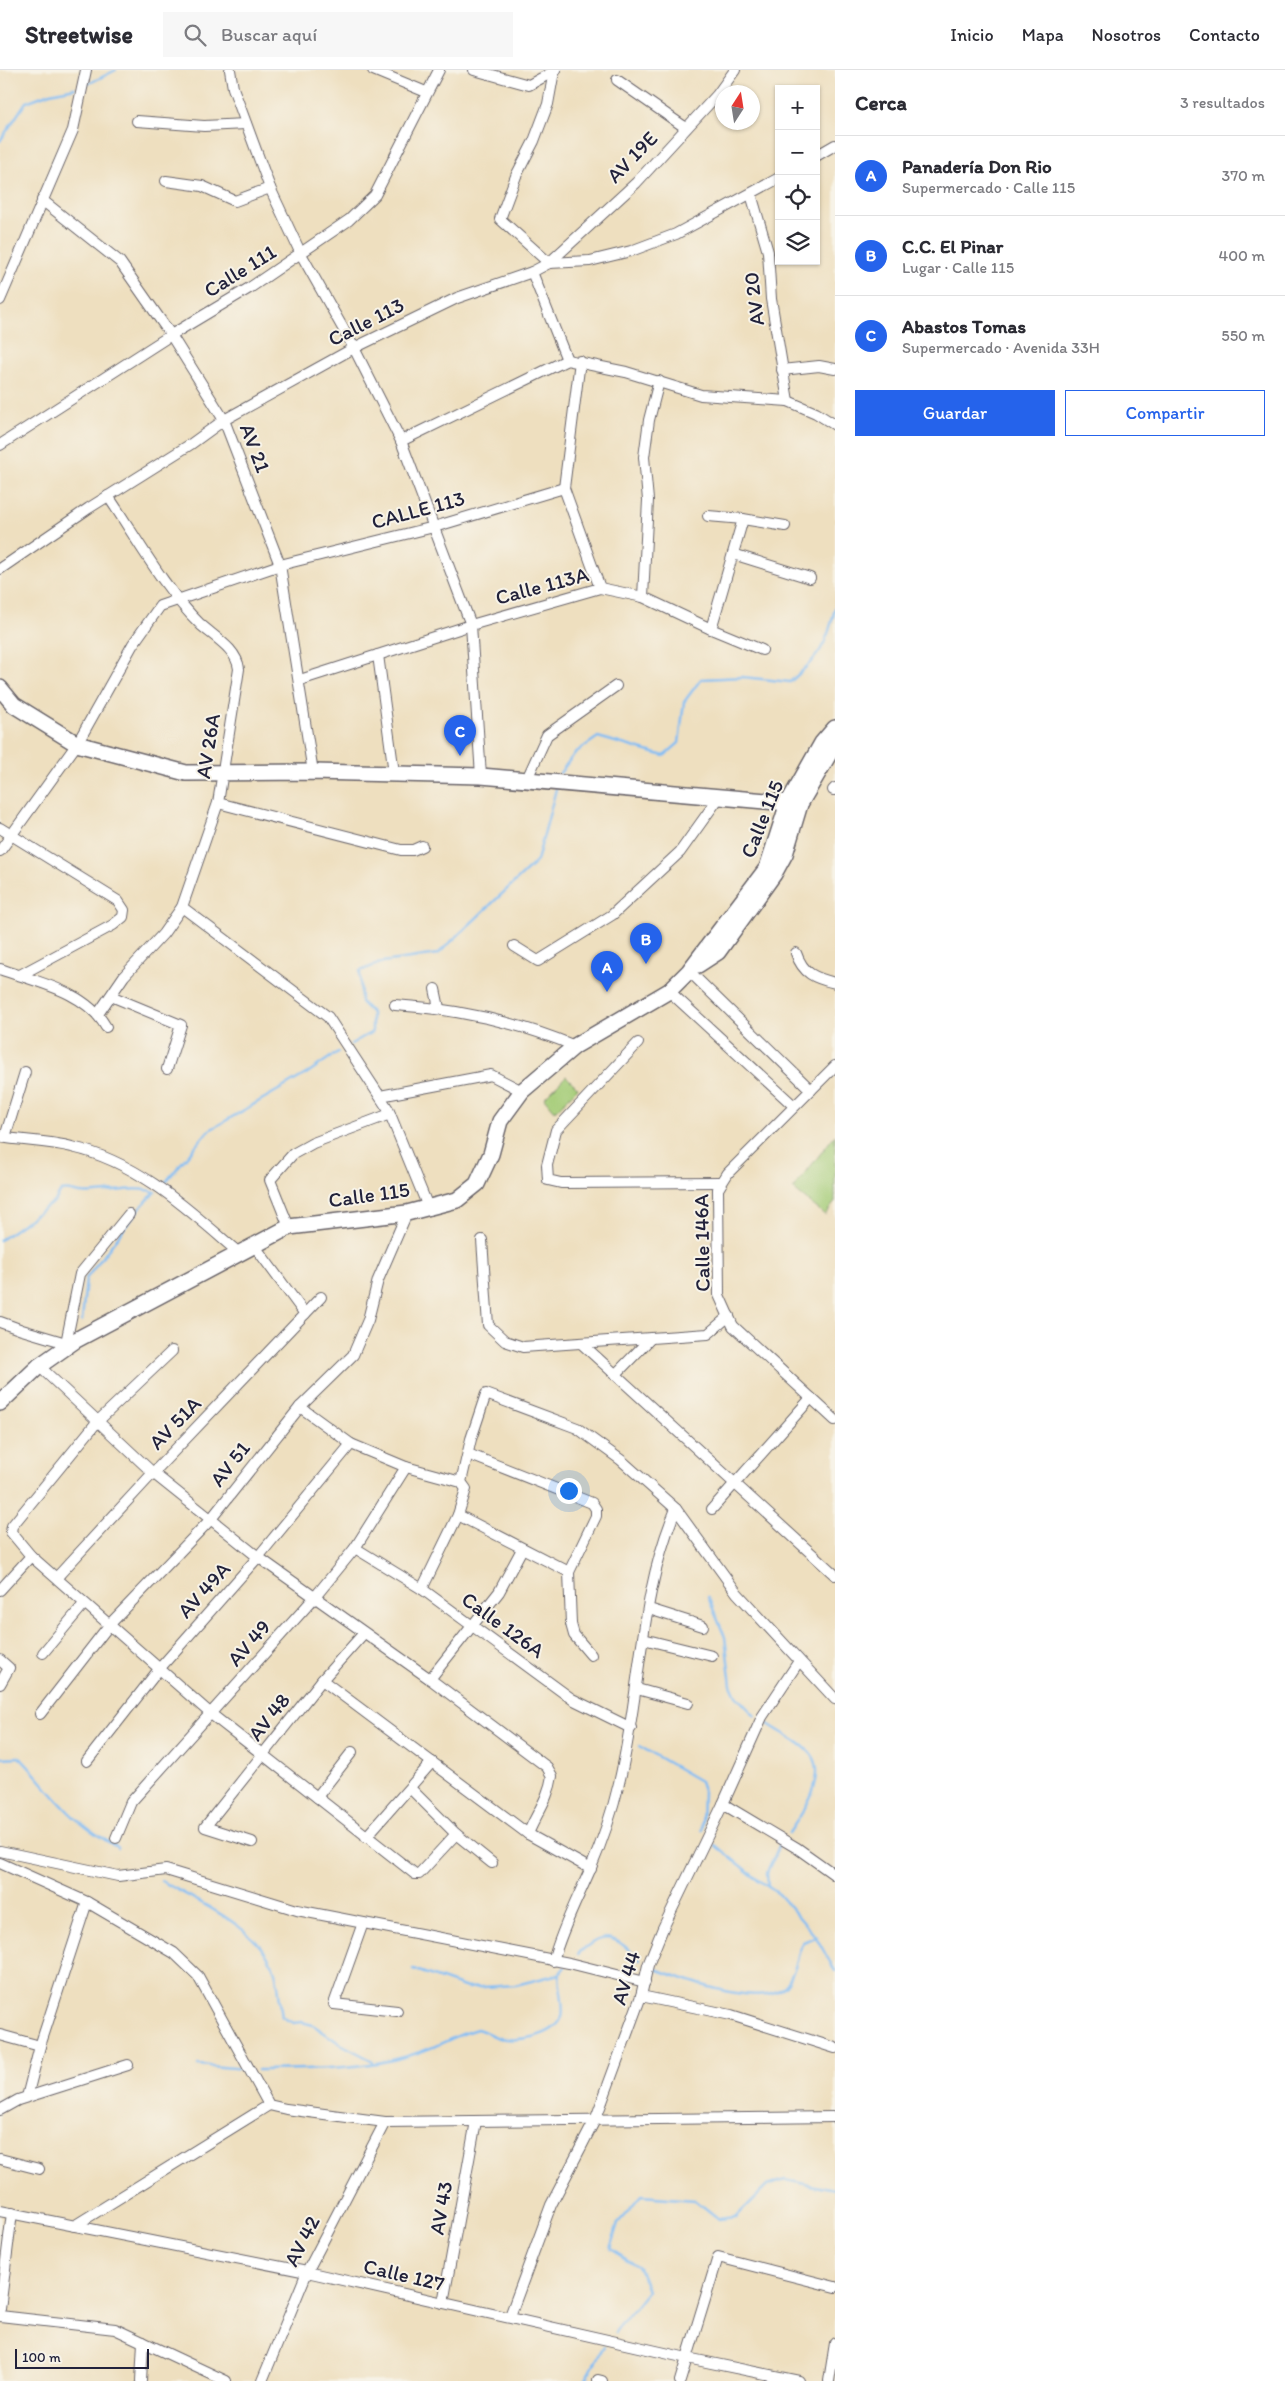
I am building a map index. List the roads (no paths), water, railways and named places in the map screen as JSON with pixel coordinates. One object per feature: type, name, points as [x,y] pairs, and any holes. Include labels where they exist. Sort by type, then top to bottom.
[{"type":"main road","points":[[0,688],[14,705],[77,744],[186,773],[313,772],[481,776],[794,803]]},
{"type":"main road","name":"Calle 115","points":[[0,1403],[39,1366],[65,1346],[289,1227],[407,1214],[457,1200],[477,1184],[491,1154],[500,1121],[522,1091],[575,1046],[669,991],[689,971],[767,868],[822,743],[835,728]]},
{"type":"main road","name":"Calle 115","points":[[794,803],[835,744]]},
{"type":"street","points":[[0,300],[73,130],[86,70]]},
{"type":"street","points":[[230,70],[233,88],[270,188],[301,254],[354,348],[401,442],[471,624],[481,776]]},
{"type":"street","points":[[373,70],[426,92]]},
{"type":"street","name":"Calle 111","points":[[0,445],[301,254],[349,220],[375,195],[426,92],[439,70]]},
{"type":"street","points":[[474,70],[529,85],[555,71]]},
{"type":"street","name":"AV 19E","points":[[549,263],[636,183],[717,95],[735,70]]},
{"type":"street","points":[[549,263],[500,219],[516,176],[534,141],[548,104],[555,71]]},
{"type":"street","points":[[617,80],[686,128]]},
{"type":"street","points":[[137,121],[204,126],[246,124]]},
{"type":"street","points":[[820,154],[835,146]]},
{"type":"street","name":"Calle 113","points":[[0,568],[224,420],[354,348],[457,298],[532,272],[549,263],[590,261],[631,251],[676,234],[775,180]]},
{"type":"street","points":[[166,181],[202,186],[236,201],[270,188]]},
{"type":"street","name":"AV 20","points":[[751,194],[768,252],[772,299],[788,400]]},
{"type":"street","name":"AV 21","points":[[42,200],[120,262],[171,335],[224,420],[280,565],[300,680],[313,772]]},
{"type":"street","points":[[532,272],[567,360]]},
{"type":"street","points":[[401,442],[567,360],[580,361],[660,381],[701,396],[788,400],[816,413],[835,425]]},
{"type":"street","points":[[580,361],[564,488],[600,588]]},
{"type":"street","points":[[782,370],[819,366],[835,369]]},
{"type":"street","points":[[643,597],[648,500],[644,457],[649,420],[660,381]]},
{"type":"street","name":"CALLE 113","points":[[0,851],[77,744],[133,644],[160,606],[280,565],[434,527],[564,488]]},
{"type":"street","name":"AV 26A","points":[[98,1014],[133,964],[170,926],[182,907],[218,803],[238,661],[236,656],[199,623],[178,599],[108,496]]},
{"type":"street","points":[[708,516],[743,518],[785,526]]},
{"type":"street","points":[[711,629],[743,518]]},
{"type":"street","points":[[733,554],[810,578]]},
{"type":"street","name":"Calle 113A","points":[[300,680],[471,624],[600,588],[643,597],[711,629],[762,650]]},
{"type":"street","points":[[378,655],[394,773]]},
{"type":"street","points":[[527,779],[547,735],[616,686]]},
{"type":"street","points":[[514,946],[538,961],[612,915],[680,852],[720,796]]},
{"type":"street","points":[[218,803],[401,850],[412,850],[422,846]]},
{"type":"street","points":[[0,828],[118,901],[124,910],[123,916],[113,926],[20,975]]},
{"type":"street","points":[[182,907],[324,1012],[390,1114],[428,1207]]},
{"type":"street","points":[[796,953],[800,965],[808,973],[835,983]]},
{"type":"street","points":[[0,969],[57,988],[98,1014],[106,1027]]},
{"type":"street","points":[[689,971],[812,1090]]},
{"type":"street","points":[[436,989],[439,1008]]},
{"type":"street","points":[[669,991],[794,1106]]},
{"type":"street","points":[[111,996],[181,1025],[167,1068]]},
{"type":"street","points":[[395,1005],[439,1008],[539,1031],[575,1046]]},
{"type":"street","points":[[638,1044],[556,1130],[547,1166],[548,1180],[560,1183],[721,1182]]},
{"type":"street","name":"Calle 146A","points":[[835,1066],[721,1182],[718,1189],[719,1295],[733,1326],[835,1420]]},
{"type":"street","points":[[25,1072],[2,1137],[73,1147],[125,1166],[171,1195],[239,1253]]},
{"type":"street","points":[[380,1096],[491,1075],[522,1091]]},
{"type":"street","points":[[289,1227],[270,1180],[293,1154],[314,1143],[390,1114]]},
{"type":"street","points":[[0,1322],[65,1346],[80,1274],[129,1214]]},
{"type":"street","name":"AV 51","points":[[40,1714],[110,1624],[211,1518],[300,1407],[354,1355],[368,1320],[378,1280],[407,1214]]},
{"type":"street","points":[[482,1240],[488,1325],[505,1341],[523,1347],[708,1334],[729,1316]]},
{"type":"street","points":[[254,1245],[305,1314]]},
{"type":"street","name":"AV 51A","points":[[57,1577],[321,1297]]},
{"type":"street","points":[[616,1374],[651,1338]]},
{"type":"street","points":[[581,1343],[835,1575]]},
{"type":"street","points":[[172,1351],[97,1422],[12,1526],[11,1532],[31,1556],[211,1714],[415,1874],[419,1874],[456,1834]]},
{"type":"street","points":[[39,1366],[153,1473],[258,1557],[430,1679],[547,1767],[552,1776],[541,1810],[528,1834]]},
{"type":"street","points":[[461,1482],[486,1394],[578,1428],[621,1460],[676,1509],[737,1593],[835,1699]]},
{"type":"street","points":[[712,1509],[812,1398]]},
{"type":"street","points":[[300,1407],[351,1444],[406,1467],[461,1482],[466,1489],[458,1515],[422,1589]]},
{"type":"street","name":"AV 49A","points":[[87,1761],[160,1668],[258,1557],[351,1444]]},
{"type":"street","points":[[468,1454],[592,1503],[596,1509],[596,1516],[569,1572],[571,1624],[574,1635],[591,1656]]},
{"type":"street","name":"AV 49","points":[[116,1838],[131,1802],[315,1597],[355,1548],[406,1467]]},
{"type":"street","points":[[553,1960],[562,1929],[591,1869],[617,1792],[631,1728],[643,1639],[663,1539],[676,1509]]},
{"type":"street","points":[[458,1515],[569,1572]]},
{"type":"street","name":"Calle 126A","points":[[355,1548],[422,1589],[572,1699],[631,1728]]},
{"type":"street","points":[[430,1679],[499,1592],[522,1549]]},
{"type":"street","points":[[0,1590],[31,1556]]},
{"type":"street","points":[[43,1652],[84,1604]]},
{"type":"street","points":[[649,1610],[704,1626]]},
{"type":"street","name":"AV 48","points":[[252,1842],[205,1827],[322,1680],[364,1633]]},
{"type":"street","points":[[643,1639],[712,1656]]},
{"type":"street","points":[[0,1660],[10,1668],[0,1684]]},
{"type":"street","name":"AV 44","points":[[510,2316],[551,2205],[596,2118],[641,1996],[648,1965],[663,1928],[723,1804],[762,1717],[799,1662]]},
{"type":"street","points":[[322,1680],[528,1834],[591,1869]]},
{"type":"street","points":[[637,1689],[688,1702]]},
{"type":"street","points":[[316,1798],[352,1752]]},
{"type":"street","points":[[366,1837],[432,1762]]},
{"type":"street","points":[[410,1788],[456,1834],[492,1863]]},
{"type":"street","points":[[723,1804],[797,1848],[835,1875]]},
{"type":"street","points":[[0,1851],[118,1876],[166,1870],[298,1910],[553,1960],[645,1982]]},
{"type":"street","points":[[0,1863],[87,1902],[174,1953],[198,1976],[269,2105]]},
{"type":"street","points":[[27,2097],[40,2046],[87,1902]]},
{"type":"street","points":[[363,1923],[334,2004],[397,2012]]},
{"type":"street","points":[[641,1996],[730,2015],[835,2048]]},
{"type":"street","points":[[0,2035],[40,2046]]},
{"type":"street","points":[[0,2110],[8,2104],[27,2097],[128,2065]]},
{"type":"street","points":[[74,2226],[269,2105],[385,2122],[596,2118],[835,2117]]},
{"type":"street","name":"AV 43","points":[[443,2302],[476,2121]]},
{"type":"street","name":"AV 42","points":[[262,2381],[307,2272],[385,2122]]},
{"type":"street","points":[[0,2159],[39,2169]]},
{"type":"street","name":"Calle 127","points":[[0,2210],[307,2272],[510,2316],[687,2358],[799,2381]]},
{"type":"street","points":[[0,2309],[12,2213]]},
{"type":"street","points":[[680,2381],[718,2258],[835,2287]]},
{"type":"street","points":[[0,2316],[115,2329],[226,2381]]},
{"type":"street","points":[[141,2381],[143,2342]]},
{"type":"street","points":[[829,2381],[835,2343]]},
{"type":"waterway","points":[[88,84],[116,70]]},
{"type":"waterway","points":[[0,141],[26,102],[50,93],[75,88]]},
{"type":"waterway","points":[[560,773],[575,753],[598,737],[664,756],[679,743],[684,702],[701,679],[743,677],[790,682],[815,658],[825,642],[835,608]]},
{"type":"waterway","points":[[351,1044],[372,1032],[372,1013],[361,1002],[360,971],[383,962],[438,954],[537,861],[556,789]]},
{"type":"waterway","points":[[164,1184],[208,1131],[306,1074],[338,1052]]},
{"type":"waterway","points":[[0,1240],[55,1201],[61,1191],[99,1193],[137,1189],[155,1192],[138,1210],[86,1279],[82,1321]]},
{"type":"waterway","points":[[708,1597],[725,1637],[731,1685],[736,1696],[755,1716]]},
{"type":"waterway","points":[[768,1724],[808,1750],[816,1764],[817,1774],[811,1795],[789,1833]]},
{"type":"waterway","points":[[639,1746],[700,1781],[703,1790],[702,1830]]},
{"type":"waterway","points":[[0,1758],[19,1757],[76,1819],[118,1848]]},
{"type":"waterway","points":[[768,1887],[767,1873],[780,1844]]},
{"type":"waterway","points":[[715,1845],[758,1880],[779,1894],[816,1937],[835,1971]]},
{"type":"waterway","points":[[161,1881],[224,1916],[253,1938],[264,1951],[275,1971],[282,2017],[293,2023],[302,2022],[313,2025],[339,2043],[373,2061]]},
{"type":"waterway","points":[[656,1969],[685,1980],[725,1991],[763,1994],[778,1991],[788,1982],[793,1973],[803,1942],[816,1937]]},
{"type":"waterway","points":[[578,1954],[587,1946],[603,1938],[617,1941],[640,1960]]},
{"type":"waterway","points":[[257,2070],[338,2068],[379,2063],[424,2050],[477,2029],[496,2037],[507,2039],[525,2038],[543,2033],[558,2024],[562,2017],[563,2008],[559,1974],[565,1967]]},
{"type":"waterway","points":[[413,1969],[467,1988],[516,1985],[559,1974]]},
{"type":"waterway","points":[[198,2065],[246,2069]]},
{"type":"waterway","points":[[615,2332],[648,2291],[639,2267],[610,2249],[618,2223],[641,2196],[695,2200],[719,2219],[736,2217],[767,2186],[785,2180],[835,2190]]},
{"type":"waterway","points":[[584,2381],[604,2347]]},
{"type":"place","name":"Abastos Tomas","points":[[460,756]]},
{"type":"place","name":"C.C. El Pinar","points":[[646,964]]},
{"type":"place","name":"Panadería Don Rio","points":[[607,992]]}]
